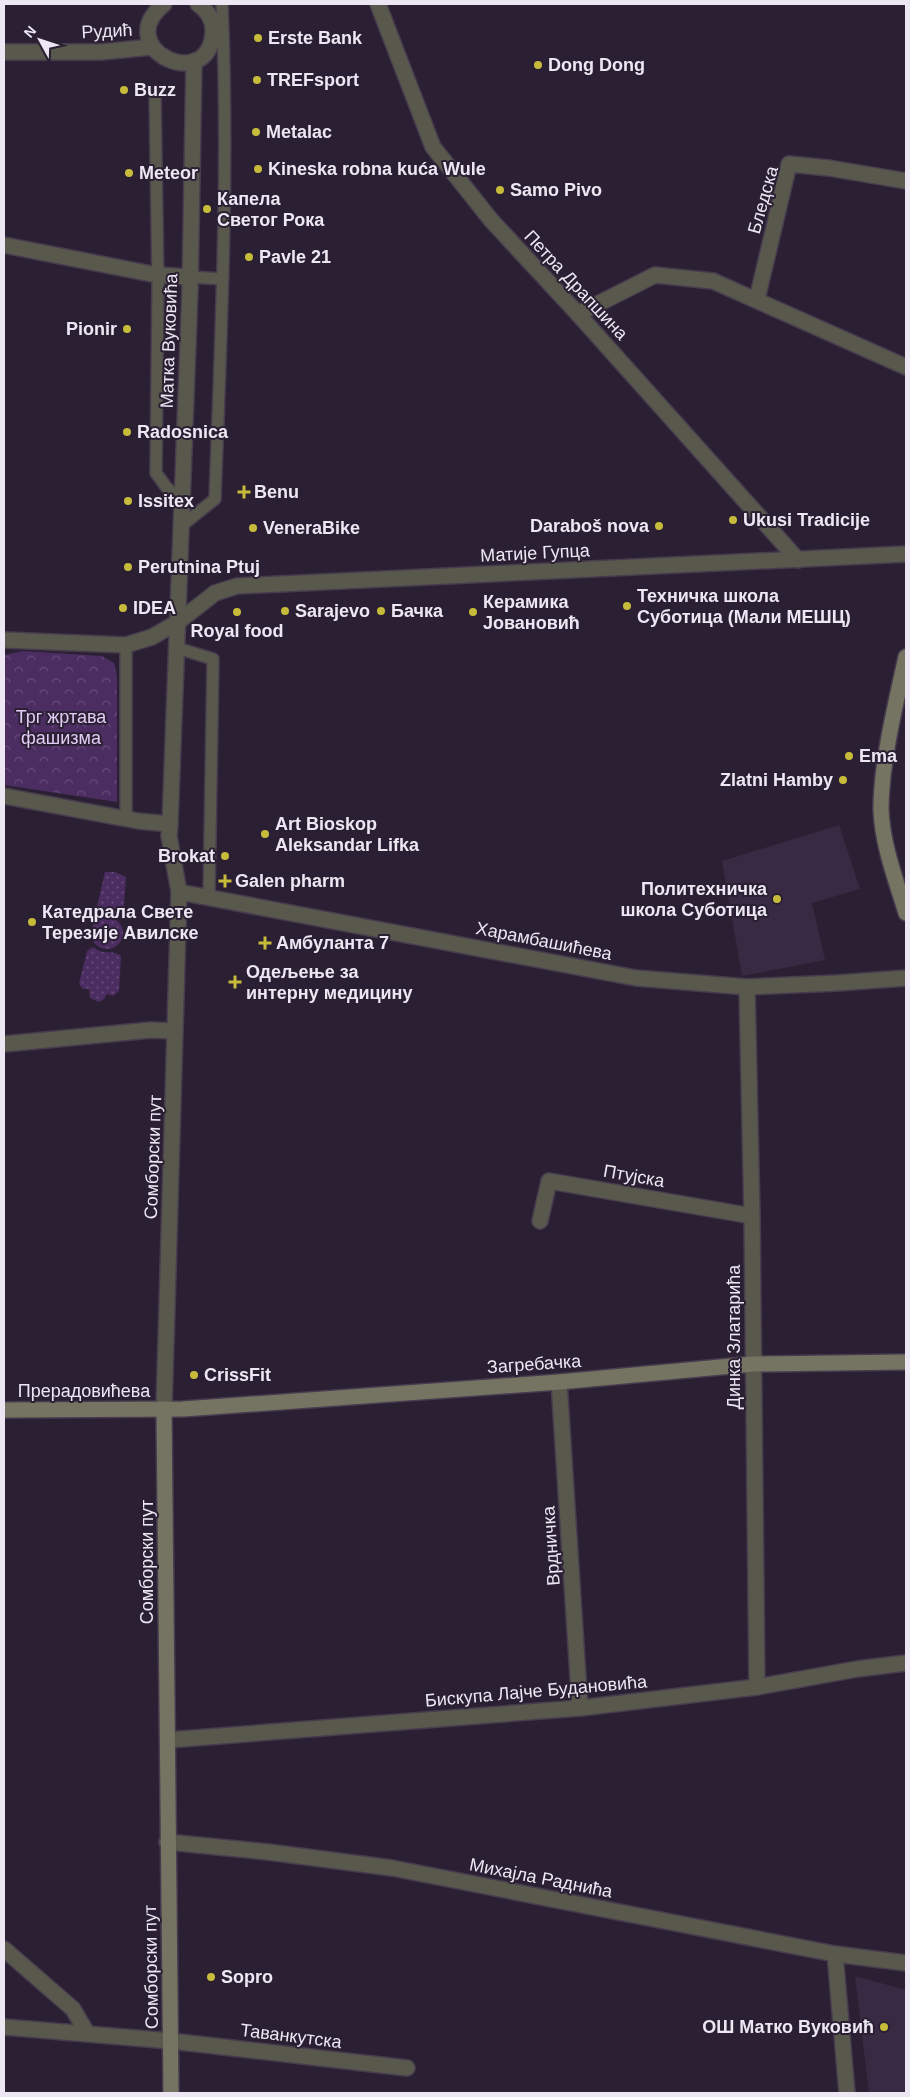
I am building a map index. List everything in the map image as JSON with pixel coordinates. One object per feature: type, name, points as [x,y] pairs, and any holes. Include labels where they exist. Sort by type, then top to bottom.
[{"type":"main road","points":[[906,657],[886,756],[881,809],[886,848],[906,913]]},
{"type":"main road","name":"Загребачка","points":[[164,1409],[559,1382],[753,1364],[906,1362]]},
{"type":"main road","name":"Прерадовићева","points":[[4,1410],[164,1409]]},
{"type":"main road","name":"Сомборски пут","points":[[164,1409],[171,2093]]},
{"type":"street","points":[[164,4],[151,18],[149,37],[152,47],[166,60],[184,64],[202,56],[212,39],[211,20],[207,11],[199,4]]},
{"type":"street","name":"Петра Драпшина","points":[[378,4],[433,147],[491,220],[578,314],[798,560]]},
{"type":"street","name":"Рудић","points":[[4,52],[101,52],[152,47]]},
{"type":"street","name":"Матка Вуковића","points":[[178,622],[190,277],[194,61]]},
{"type":"street","name":"Бледска","points":[[757,299],[789,164],[829,168],[906,181]]},
{"type":"street","points":[[4,245],[157,275],[190,277]]},
{"type":"street","points":[[578,314],[655,275],[713,281],[906,367]]},
{"type":"street","name":"Матије Гупца","points":[[178,622],[216,593],[237,586],[906,554]]},
{"type":"street","points":[[4,640],[126,645],[152,636],[178,622]]},
{"type":"street","points":[[4,1044],[151,1030],[175,1031],[179,892],[170,836],[170,824],[178,622]]},
{"type":"street","points":[[4,796],[170,824]]},
{"type":"street","name":"Харамбашићева","points":[[179,892],[636,978],[747,987],[906,978]]},
{"type":"street","name":"Динка Златарића","points":[[747,987],[752,1216],[756,1687]]},
{"type":"street","name":"Сомборски пут","points":[[164,1409],[175,1031]]},
{"type":"street","name":"Птујска","points":[[540,1221],[549,1181],[752,1216]]},
{"type":"street","name":"Врдничка","points":[[559,1382],[580,1708]]},
{"type":"street","name":"Бискупа Лајче Будановића","points":[[168,1740],[580,1708],[756,1687],[857,1669],[906,1663]]},
{"type":"street","name":"Михајла Раднића","points":[[167,1842],[268,1852],[392,1868],[835,1954],[906,1963]]},
{"type":"street","points":[[4,1949],[73,2009],[87,2033]]},
{"type":"street","points":[[835,1954],[847,2093]]},
{"type":"street","name":"Таванкутска","points":[[4,2027],[171,2040],[407,2068]]},
{"type":"lane","points":[[180,527],[215,499],[223,279],[225,73],[222,4]]},
{"type":"lane","points":[[155,94],[157,275],[156,473],[167,488],[183,502]]},
{"type":"lane","points":[[190,277],[223,279]]},
{"type":"lane","points":[[126,645],[126,818]]},
{"type":"lane","points":[[177,648],[213,659],[209,898]]},
{"type":"shaded area","name":"Политехничка школа Суботица","points":[[839,825],[860,889],[812,903],[825,960],[742,976],[722,861]]},
{"type":"shaded area","name":"ОШ Матко Вуковић","points":[[855,1976],[906,1990],[906,2093],[869,2093]]},
{"type":"green space","name":"Трг жртава фашизма","points":[[23,651],[102,656],[114,663],[117,677],[117,802],[4,785],[4,655]]},
{"type":"green space","points":[[105,872],[115,872],[126,877],[123,918],[96,911]]},
{"type":"green space","points":[[107,917],[119,921],[123,933],[119,945],[107,949],[95,945],[91,933],[95,921]]},
{"type":"green space","points":[[93,947],[97,950],[121,956],[119,991],[113,996],[107,994],[99,1002],[90,998],[89,989],[83,989],[79,984],[87,951]]},
{"type":"place","name":"Erste Bank","points":[[258,38]]},
{"type":"place","name":"Dong Dong","points":[[538,65]]},
{"type":"place","name":"TREFsport","points":[[257,80]]},
{"type":"place","name":"Buzz","points":[[124,90]]},
{"type":"place","name":"Metalac","points":[[256,132]]},
{"type":"place","name":"Kineska robna kuća Wule","points":[[258,169]]},
{"type":"place","name":"Meteor","points":[[129,173]]},
{"type":"place","name":"Samo Pivo","points":[[500,190]]},
{"type":"place","name":"Капела Светог Рока","points":[[207,209]]},
{"type":"place","name":"Pavle 21","points":[[249,257]]},
{"type":"place","name":"Pionir","points":[[127,329]]},
{"type":"place","name":"Radosnica","points":[[127,432]]},
{"type":"place","name":"Benu","points":[[244,492]]},
{"type":"place","name":"Issitex","points":[[128,501]]},
{"type":"place","name":"Ukusi Tradicije","points":[[733,520]]},
{"type":"place","name":"Daraboš nova","points":[[659,526]]},
{"type":"place","name":"VeneraBike","points":[[253,528]]},
{"type":"place","name":"Perutnina Ptuj","points":[[128,567]]},
{"type":"place","name":"Техничка школа Суботица (Мали МЕШЦ)","points":[[627,606]]},
{"type":"place","name":"IDEA","points":[[123,608]]},
{"type":"place","name":"Sarajevo","points":[[285,611]]},
{"type":"place","name":"Бачка","points":[[381,611]]},
{"type":"place","name":"Royal food","points":[[237,612]]},
{"type":"place","name":"Керамика Јовановић","points":[[473,612]]},
{"type":"place","name":"Ema","points":[[849,756]]},
{"type":"place","name":"Zlatni Hamby","points":[[843,780]]},
{"type":"place","name":"Art Bioskop Aleksandar Lifka","points":[[265,834]]},
{"type":"place","name":"Brokat","points":[[225,856]]},
{"type":"place","name":"Galen pharm","points":[[225,881]]},
{"type":"place","name":"Политехничка школа Суботица","points":[[777,899]]},
{"type":"place","name":"Катедрала Свете Терезије Авилске","points":[[32,922]]},
{"type":"place","name":"Амбуланта 7","points":[[265,943]]},
{"type":"place","name":"Одељење за интерну медицину","points":[[235,982]]},
{"type":"place","name":"CrissFit","points":[[194,1375]]},
{"type":"place","name":"Sopro","points":[[211,1977]]},
{"type":"place","name":"ОШ Матко Вуковић","points":[[884,2027]]}]
